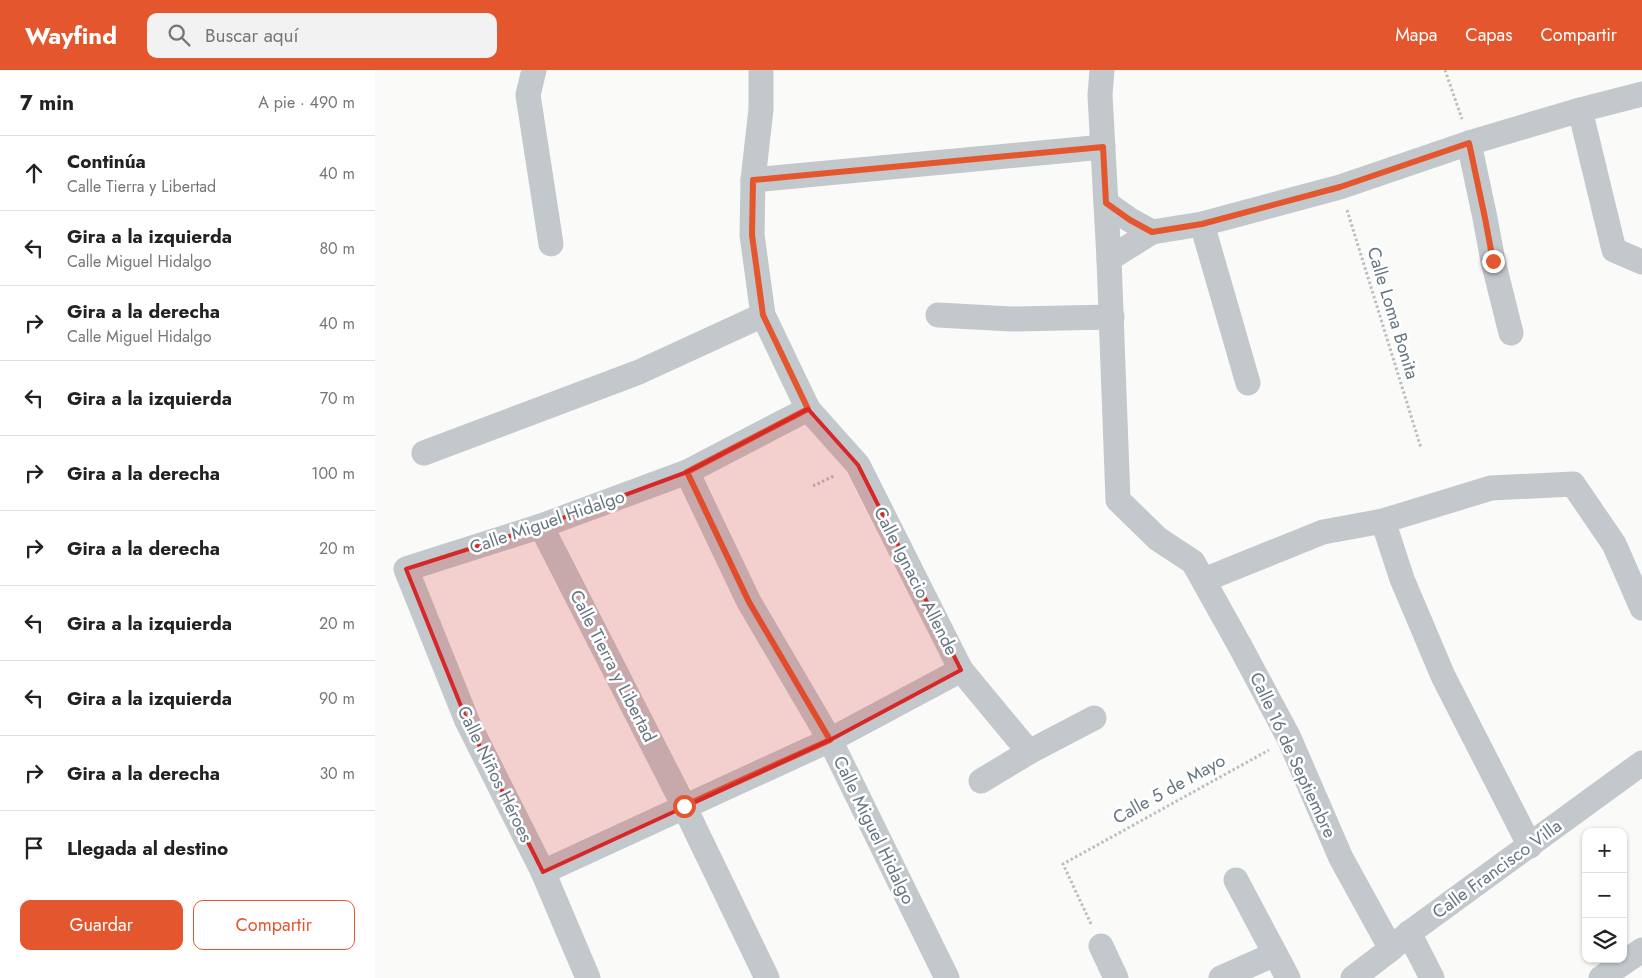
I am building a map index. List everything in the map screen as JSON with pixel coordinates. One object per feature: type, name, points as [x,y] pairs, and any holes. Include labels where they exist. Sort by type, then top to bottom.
[{"type":"street","points":[[534,70],[528,95],[551,244]]},
{"type":"street","name":"Calle Ignacio Allende","points":[[761,70],[761,109],[753,180],[752,235],[763,315],[808,409],[858,466],[961,670],[1029,752]]},
{"type":"street","points":[[1102,70],[1100,96],[1112,318],[1118,500],[1158,539],[1199,571],[1323,532],[1383,522],[1491,488],[1573,484],[1614,544],[1641,605]]},
{"type":"street","points":[[1109,260],[1152,232],[1202,224],[1340,187],[1469,143],[1580,110],[1642,94]]},
{"type":"street","points":[[1580,110],[1614,250],[1642,262]]},
{"type":"street","points":[[1469,143],[1493,261],[1511,333]]},
{"type":"street","points":[[753,180],[1103,147]]},
{"type":"street","points":[[1106,203],[1130,220],[1152,232]]},
{"type":"street","points":[[1202,224],[1248,383]]},
{"type":"street","points":[[424,453],[639,372],[763,315]]},
{"type":"street","points":[[938,315],[1011,320],[1112,318]]},
{"type":"street","name":"Calle Miguel Hidalgo","points":[[406,569],[541,526],[687,472],[808,409]]},
{"type":"street","name":"Calle Miguel Hidalgo","points":[[687,472],[749,602],[830,740],[947,978]]},
{"type":"street","points":[[1383,522],[1402,578],[1443,676],[1530,846]]},
{"type":"street","name":"Calle Tierra y Libertad","points":[[541,526],[684,806],[767,978]]},
{"type":"street","name":"Calle Niños Héroes","points":[[406,569],[467,721],[543,872],[587,978]]},
{"type":"street","name":"Calle 16 de Septiembre","points":[[1199,571],[1289,738],[1341,858],[1400,941],[1432,978]]},
{"type":"street","points":[[543,872],[830,740],[961,670]]},
{"type":"street","points":[[981,781],[1029,752],[1094,718]]},
{"type":"street","name":"Calle Francisco Villa","points":[[1353,978],[1400,941],[1642,763]]},
{"type":"street","points":[[1236,880],[1287,978]]},
{"type":"street","points":[[1101,946],[1116,978]]},
{"type":"street","points":[[1601,978],[1642,950]]},
{"type":"street","points":[[1221,978],[1275,954]]},
{"type":"path","points":[[1445,70],[1469,143]]},
{"type":"path","name":"Calle Loma Bonita","points":[[1340,187],[1421,448]]},
{"type":"path","name":"Calle 5 de Mayo","points":[[1101,946],[1063,864],[1289,738]]},
{"type":"highlighted area","points":[[808,409],[858,465],[961,670],[830,740],[543,872],[467,721],[406,569],[541,526],[687,472]]},
{"type":"route","points":[[684,806],[830,740],[749,602],[687,472],[808,409],[763,315],[752,235],[753,180],[1103,147],[1106,203],[1130,220],[1152,232],[1202,224],[1340,187],[1469,143],[1493,261]]}]
